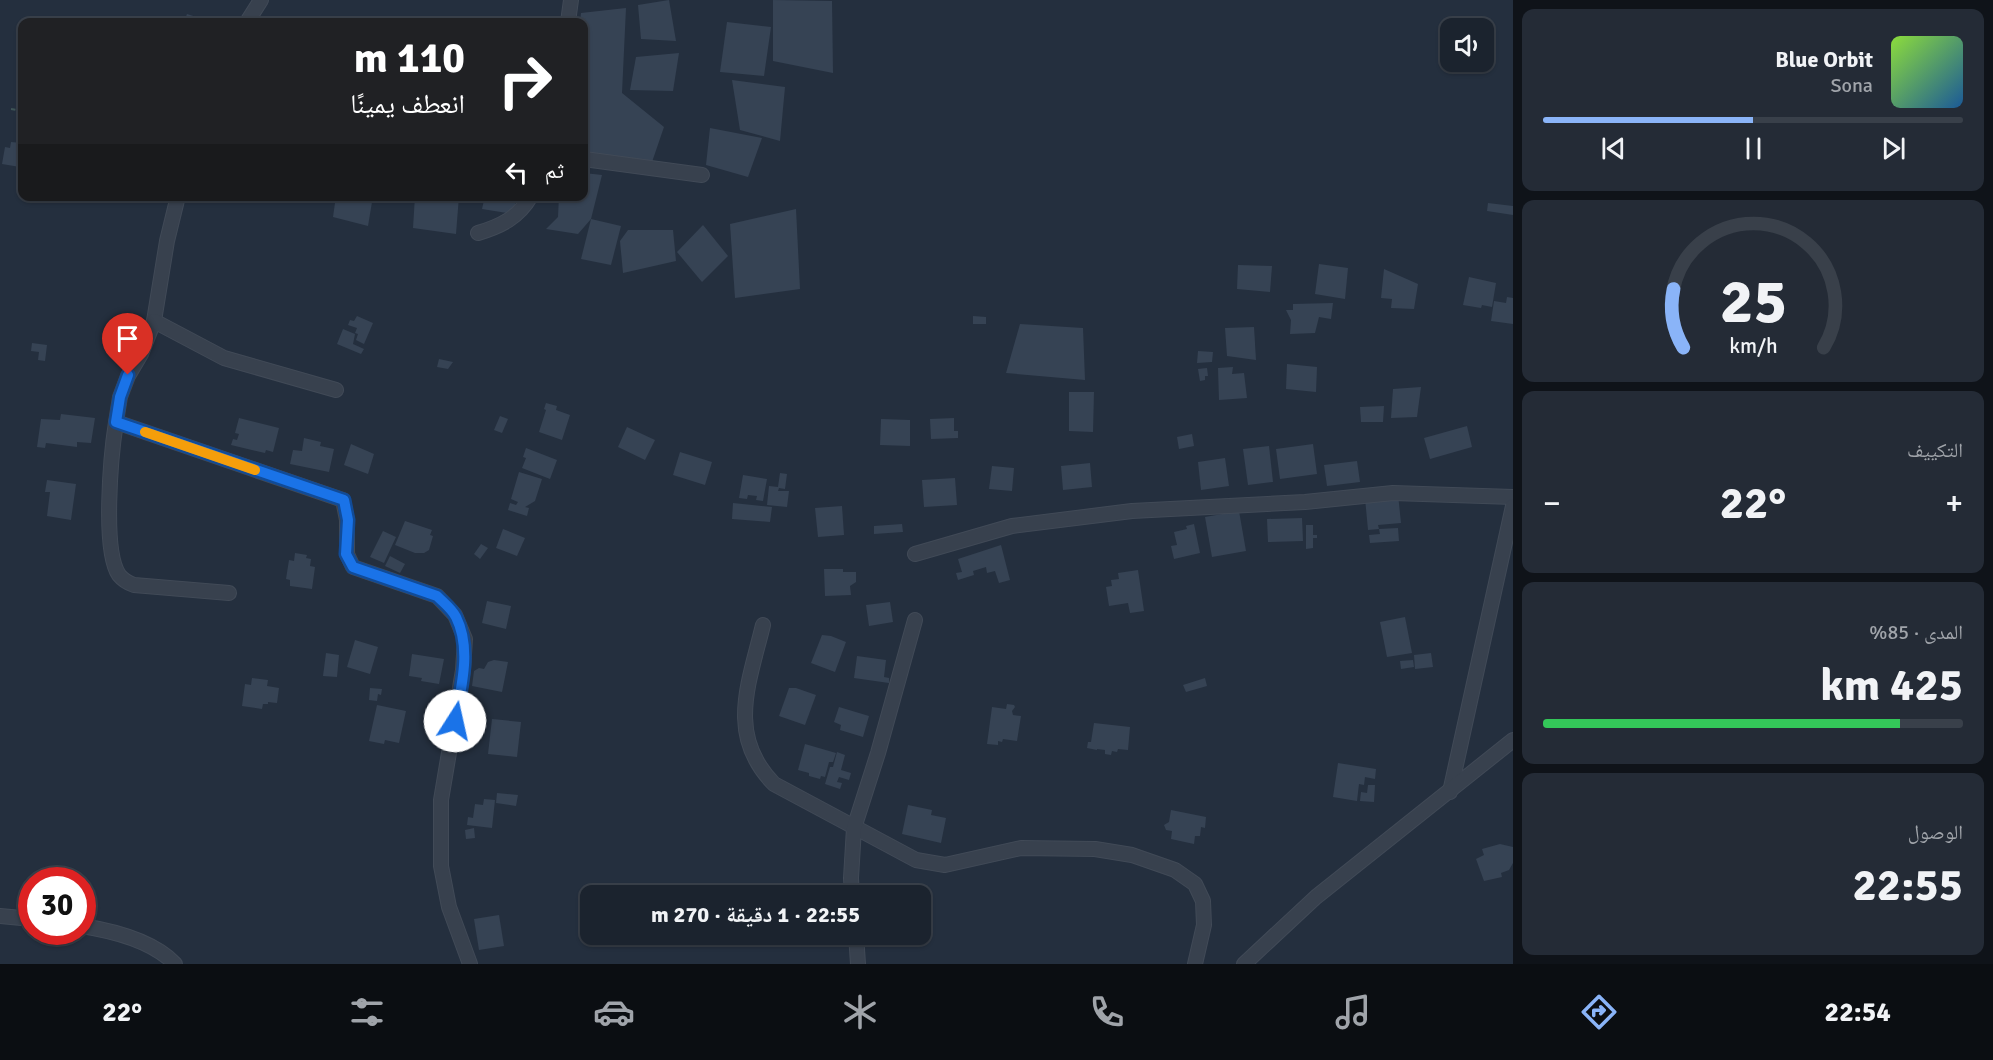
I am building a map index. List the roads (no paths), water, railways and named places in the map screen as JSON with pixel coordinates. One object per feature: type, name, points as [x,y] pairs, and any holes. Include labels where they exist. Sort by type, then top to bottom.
[{"type":"street","points":[[250,18],[261,0]]},
{"type":"street","points":[[569,18],[571,0]]},
{"type":"street","points":[[588,160],[702,176]]},
{"type":"street","points":[[177,201],[167,241],[154,321],[120,397],[110,472],[110,534],[115,566],[119,575],[126,582],[134,585],[229,593]]},
{"type":"street","points":[[478,233],[497,227],[523,210],[528,201]]},
{"type":"street","points":[[154,321],[224,358],[336,390]]},
{"type":"street","points":[[116,422],[344,500],[348,520],[346,554],[353,567],[437,596],[455,615],[465,639],[463,670],[441,800],[441,866],[449,907],[470,964]]},
{"type":"street","points":[[915,554],[1012,526],[1132,511],[1305,502],[1393,493],[1513,497]]},
{"type":"street","points":[[1450,792],[1513,506]]},
{"type":"street","points":[[851,885],[854,828],[878,753],[915,620]]},
{"type":"street","points":[[763,626],[747,689],[744,726],[750,749],[761,771],[774,784],[916,861],[945,865],[1021,848],[1095,849],[1132,855],[1175,870],[1195,884],[1203,901],[1204,925],[1195,964]]},
{"type":"street","points":[[1244,964],[1316,897],[1513,740]]},
{"type":"street","points":[[0,916],[18,918]]},
{"type":"street","points":[[96,930],[150,944],[175,964]]},
{"type":"street","points":[[857,945],[858,964]]}]
